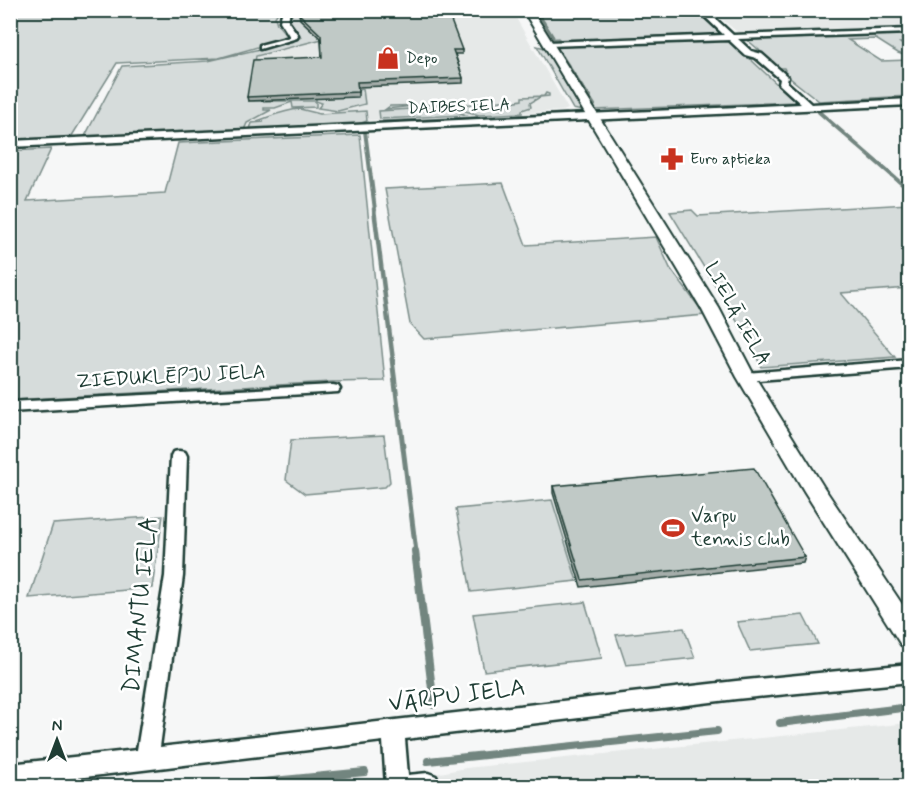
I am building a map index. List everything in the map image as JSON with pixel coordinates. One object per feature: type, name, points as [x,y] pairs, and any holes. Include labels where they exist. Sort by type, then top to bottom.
[{"type":"street","points":[[263,47],[293,38],[294,35],[284,21],[287,10]]},
{"type":"street","name":"LIELĀ IELA","points":[[527,10],[710,308],[747,377],[815,491],[909,638]]},
{"type":"street","points":[[701,10],[748,53],[759,56],[785,79],[782,82],[809,107]]},
{"type":"street","points":[[548,44],[909,31]]},
{"type":"street","name":"DAIBES IELA","points":[[10,144],[909,102]]},
{"type":"street","points":[[747,377],[909,364]]},
{"type":"street","name":"ZIEDUKLĒPJU IELA","points":[[10,407],[333,389]]},
{"type":"street","name":"DIMANTU IELA","points":[[147,760],[174,576],[179,456]]},
{"type":"street","name":"VĀRPU IELA","points":[[10,775],[736,690],[909,673]]},
{"type":"street","points":[[393,731],[397,786]]},
{"type":"street","points":[[402,786],[428,784],[428,786]]},
{"type":"shaded area","points":[[296,10],[512,11],[568,109],[213,128],[213,63],[307,38]]},
{"type":"shaded area","points":[[10,11],[279,11],[275,17],[277,24],[289,38],[219,58],[117,63],[70,139],[11,141]]},
{"type":"shaded area","points":[[294,11],[305,11],[322,39],[256,56],[248,101],[316,101],[316,107],[293,108],[292,102],[275,108],[264,108],[264,110],[271,110],[247,123],[244,130],[84,138],[122,66],[208,61],[294,41],[301,37],[289,20]]},
{"type":"shaded area","points":[[531,11],[695,11],[722,34],[550,39]]},
{"type":"shaded area","points":[[712,11],[909,11],[909,29],[742,36]]},
{"type":"shaded area","points":[[909,34],[909,36],[904,36],[908,39],[902,40],[905,43],[900,43],[909,50],[909,57],[876,39],[848,40],[881,61],[909,60],[909,96],[819,101],[781,71],[785,70],[784,68],[778,68],[751,51],[759,50],[745,38]]},
{"type":"shaded area","points":[[723,38],[730,40],[796,102],[594,110],[556,47]]},
{"type":"shaded area","points":[[537,46],[545,48],[582,111],[573,109]]},
{"type":"shaded area","points":[[363,89],[365,104],[338,111],[318,108],[322,103],[316,101],[316,98]]},
{"type":"shaded area","points":[[549,94],[549,96],[540,97],[530,103],[531,107],[522,110],[522,113],[479,115],[448,106],[431,109],[413,106],[386,109],[390,106],[480,103],[504,109],[499,104],[522,100],[522,97]]},
{"type":"shaded area","points":[[300,109],[320,114],[366,111],[367,121],[358,124],[250,129],[252,123],[264,122],[257,121]]},
{"type":"shaded area","points":[[446,110],[466,115],[380,119],[379,111]]},
{"type":"shaded area","points":[[566,113],[573,115],[392,123],[382,121]]},
{"type":"shaded area","points":[[360,135],[385,381],[11,400],[11,151],[51,149],[27,201],[165,193],[178,143]]},
{"type":"shaded area","points":[[503,183],[526,245],[656,237],[670,268],[705,315],[424,339],[410,324],[385,189]]},
{"type":"shaded area","points":[[909,204],[909,288],[841,293],[895,357],[761,367],[751,344],[670,212],[692,210],[698,216]]},
{"type":"shaded area","points":[[384,435],[390,482],[385,487],[305,494],[286,480],[291,440]]},
{"type":"shaded area","points":[[552,500],[577,581],[471,592],[456,509]]},
{"type":"shaded area","points":[[163,516],[152,588],[29,598],[53,524]]},
{"type":"shaded area","points":[[585,602],[602,658],[484,671],[473,614]]},
{"type":"shaded area","points":[[803,615],[818,644],[750,651],[737,622]]},
{"type":"shaded area","points":[[684,628],[695,658],[626,665],[616,635]]},
{"type":"shaded area","points":[[909,723],[909,786],[416,786],[435,774],[466,768]]},
{"type":"building","name":"Depo","points":[[302,10],[447,10],[462,50],[453,50],[463,78],[357,82],[358,92],[247,97],[253,60],[322,57],[321,35],[299,14]]},
{"type":"building","name":"Varpu tennis club","points":[[754,468],[805,557],[582,580],[553,486]]},
{"type":"waterway","points":[[536,10],[553,37]]},
{"type":"waterway","points":[[557,48],[586,93]]},
{"type":"waterway","points":[[585,91],[594,105]]},
{"type":"waterway","points":[[819,112],[910,191]]},
{"type":"waterway","points":[[365,131],[375,210]]},
{"type":"waterway","points":[[374,209],[393,360]]},
{"type":"waterway","points":[[392,359],[416,552]]},
{"type":"waterway","points":[[415,551],[434,705]]},
{"type":"waterway","points":[[780,723],[910,707]]},
{"type":"waterway","points":[[428,761],[717,731]]},
{"type":"waterway","points":[[222,786],[365,772]]},
{"type":"place","name":"Depo","points":[[388,58]]},
{"type":"place","name":"Euro aptieka","points":[[672,159]]},
{"type":"place","name":"Varpu tennis club","points":[[673,528]]}]
